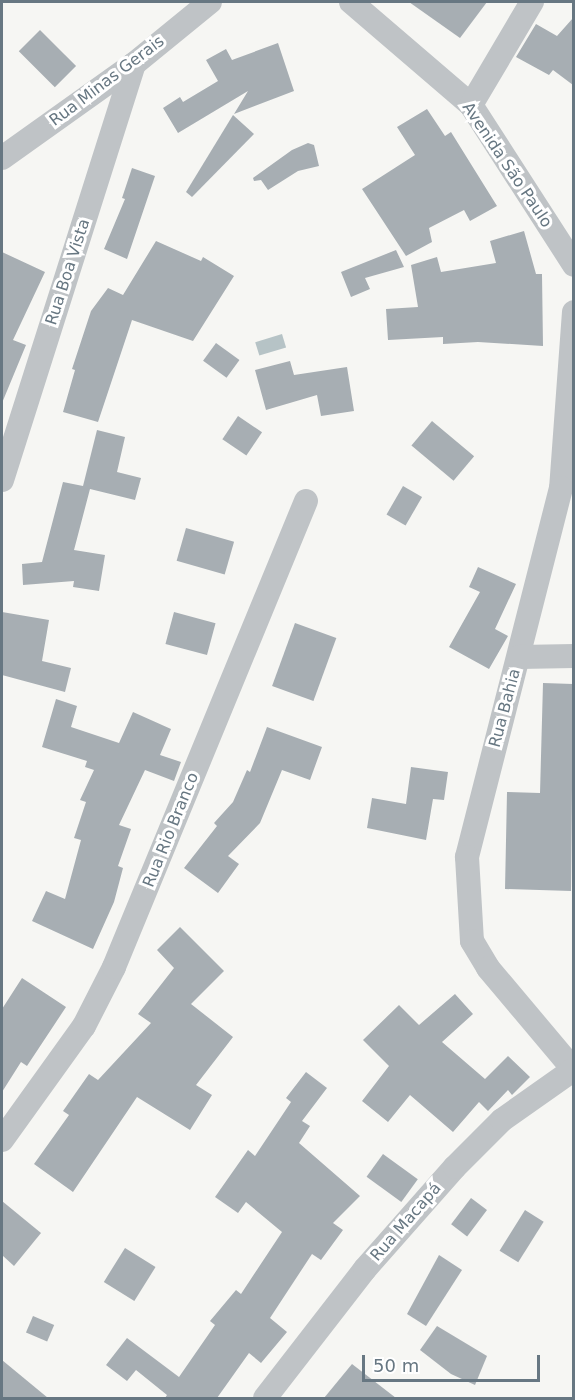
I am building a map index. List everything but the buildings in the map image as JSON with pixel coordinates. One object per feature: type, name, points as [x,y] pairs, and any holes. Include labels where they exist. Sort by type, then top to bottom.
[{"type":"street","name":"Rua Minas Gerais","points":[[2,158],[134,64],[210,2]]},
{"type":"street","name":"Avenida São Paulo","points":[[351,2],[471,105],[573,266]]},
{"type":"street","points":[[471,105],[532,2]]},
{"type":"street","name":"Rua Boa Vista","points":[[2,480],[134,64]]},
{"type":"street","name":"Rua Bahia","points":[[573,312],[561,488],[466,857],[472,941],[488,968],[573,1070]]},
{"type":"street","name":"Rua Rio Branco","points":[[2,1140],[84,1026],[114,967],[306,501]]},
{"type":"street","points":[[519,657],[573,656]]},
{"type":"street","name":"Rua Macapá","points":[[265,1398],[365,1269],[455,1167],[502,1120],[573,1070]]},
{"type":"shaded area","points":[[282,334],[286,347],[259,356],[255,342]]}]
